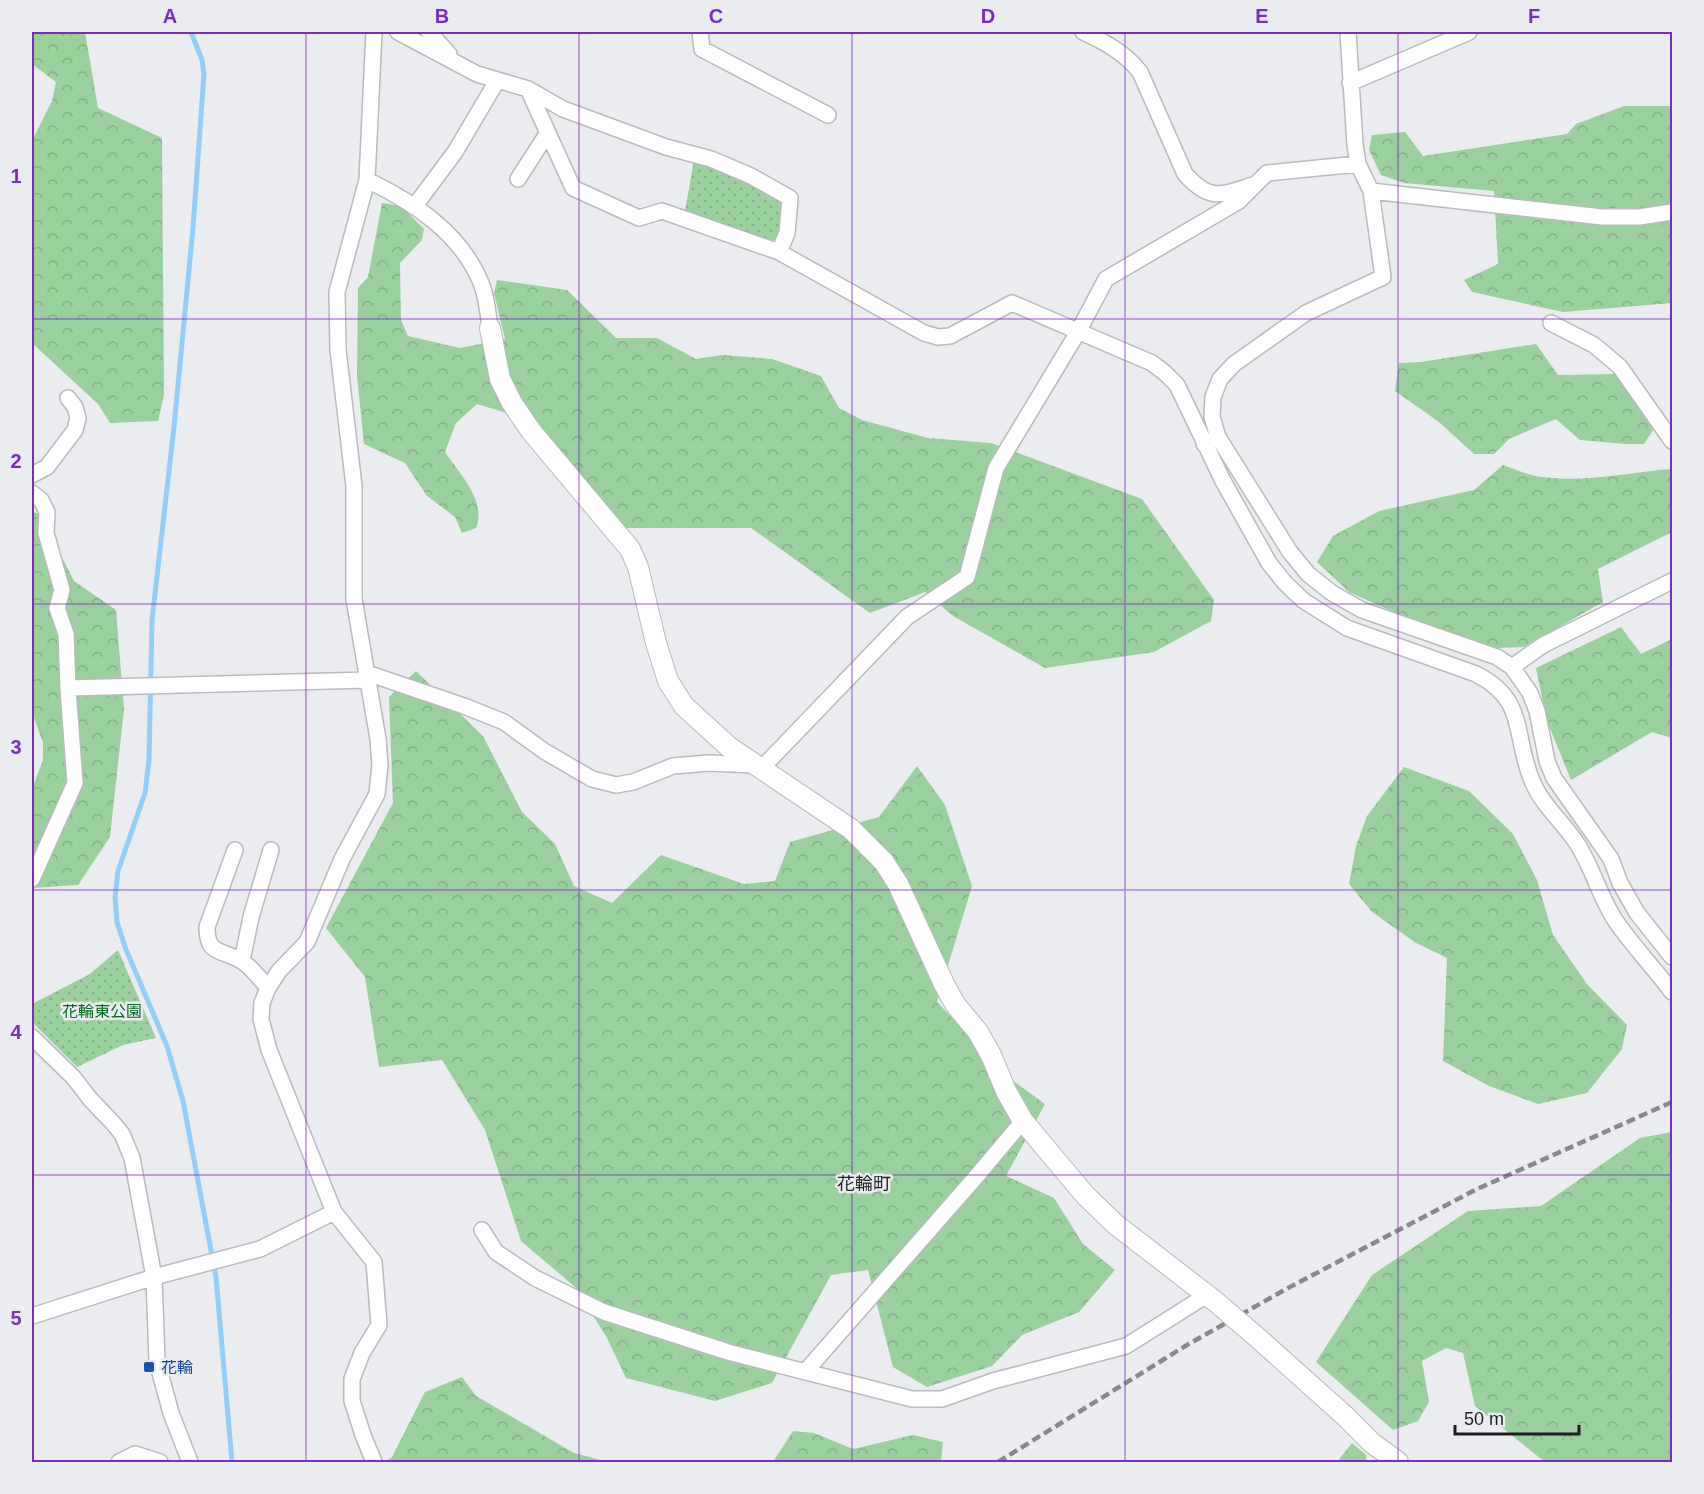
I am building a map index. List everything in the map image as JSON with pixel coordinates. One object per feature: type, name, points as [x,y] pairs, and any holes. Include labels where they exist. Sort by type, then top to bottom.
[{"type":"street","points":[[374,32],[367,180],[337,292],[338,350],[354,486],[354,599],[379,748],[377,794],[342,859],[307,942],[279,971],[268,988],[262,1003],[261,1019],[269,1050],[334,1212],[374,1262],[379,1325],[362,1353],[352,1379],[352,1401],[374,1462]]},
{"type":"street","points":[[398,32],[477,74],[528,89],[563,109],[666,147],[711,159],[752,176],[790,198],[787,233],[778,252]]},
{"type":"street","points":[[429,32],[455,61]]},
{"type":"street","points":[[700,32],[702,49],[828,115]]},
{"type":"street","points":[[1083,32],[1111,46],[1130,59],[1140,72],[1185,174],[1193,184],[1206,193],[1222,194],[1256,184]]},
{"type":"street","points":[[1348,32],[1350,83],[1358,164],[1371,191],[1383,277],[1306,314],[1234,364],[1220,379],[1213,397],[1212,417],[1218,437],[1290,552],[1308,574],[1332,593],[1362,610],[1497,657],[1512,667],[1530,693],[1537,711],[1547,761],[1554,778],[1611,859],[1620,883],[1637,913],[1672,957]]},
{"type":"street","points":[[1350,83],[1469,32]]},
{"type":"street","points":[[414,207],[455,153],[497,81]]},
{"type":"street","points":[[528,89],[573,188],[639,218],[662,211],[778,252],[924,333],[938,337],[950,336],[1012,303],[1152,363],[1165,373],[1177,385],[1204,444],[1269,563],[1304,601],[1347,628],[1476,674],[1491,681],[1502,690],[1511,704],[1525,761],[1538,795],[1576,843],[1616,920],[1672,992]]},
{"type":"street","points":[[518,179],[547,134]]},
{"type":"street","points":[[68,688],[368,677],[464,706],[504,722],[544,751],[592,779],[616,785],[633,782],[673,766],[709,763],[757,767],[907,617],[967,577],[996,468],[1078,332],[1106,279],[1239,201],[1267,172],[1358,164]]},
{"type":"street","points":[[367,180],[389,191],[443,228],[463,251],[481,283],[500,379],[512,404],[531,431],[630,549],[638,567],[656,643],[668,681],[674,692],[700,722],[729,747],[851,829],[884,862],[898,884],[944,984],[955,1004],[978,1032],[1023,1121],[1085,1195],[1115,1224],[1212,1298],[1345,1416],[1372,1443],[1398,1462]]},
{"type":"street","points":[[1371,191],[1602,217],[1639,217],[1672,212]]},
{"type":"street","points":[[1551,323],[1594,345],[1620,367],[1672,441]]},
{"type":"street","points":[[32,475],[47,467],[75,430],[78,418],[75,407],[68,398]]},
{"type":"street","points":[[1204,444],[1218,437]]},
{"type":"street","points":[[32,493],[41,500],[47,512],[46,533],[62,590],[57,608],[66,634],[75,783],[32,879]]},
{"type":"street","points":[[1512,667],[1543,645],[1672,581]]},
{"type":"street","points":[[235,850],[207,927],[207,939],[211,947],[242,961],[268,988]]},
{"type":"street","points":[[242,961],[251,918],[271,850]]},
{"type":"street","points":[[32,1037],[74,1077],[122,1134],[132,1158],[154,1277],[157,1362],[171,1413],[190,1462]]},
{"type":"street","points":[[805,1372],[1023,1121]]},
{"type":"street","points":[[32,1316],[154,1277],[260,1249],[334,1212]]},
{"type":"street","points":[[482,1230],[496,1252],[535,1278],[604,1312],[728,1352],[912,1400],[942,1399],[993,1381],[1126,1346],[1212,1298]]},
{"type":"street","points":[[119,1462],[135,1454],[160,1462]]},
{"type":"green space","points":[[32,32],[85,32],[98,108],[162,138],[164,395],[158,421],[110,423],[98,404],[32,343],[32,141],[52,101],[56,82],[32,64]]},
{"type":"green space","points":[[1624,106],[1672,106],[1672,303],[1563,312],[1472,292],[1464,280],[1498,264],[1494,191],[1404,183],[1381,175],[1369,150],[1372,135],[1405,132],[1423,156],[1567,134],[1576,124]]},
{"type":"green space","points":[[694,160],[713,164],[785,201],[782,234],[772,241],[685,211]]},
{"type":"green space","points":[[382,203],[401,206],[424,229],[422,240],[400,263],[401,320],[408,336],[460,348],[505,339],[494,293],[497,280],[567,290],[616,338],[657,338],[696,359],[722,355],[772,359],[821,376],[839,408],[862,420],[928,438],[991,443],[1142,499],[1214,600],[1211,621],[1154,652],[1045,668],[953,616],[925,592],[870,613],[751,528],[623,528],[536,422],[477,404],[456,423],[445,452],[470,488],[478,508],[476,528],[462,533],[455,517],[427,496],[405,463],[364,444],[357,376],[358,288],[368,277]]},
{"type":"green space","points":[[1536,344],[1558,375],[1617,374],[1653,430],[1644,444],[1580,440],[1556,419],[1509,439],[1494,454],[1474,454],[1439,422],[1395,391],[1399,363],[1421,362]]},
{"type":"green space","points":[[1503,465],[1533,475],[1559,479],[1592,478],[1672,469],[1672,532],[1598,569],[1603,602],[1524,647],[1497,648],[1409,619],[1349,592],[1317,562],[1333,536],[1379,511],[1474,490]]},
{"type":"green space","points":[[32,512],[40,514],[74,581],[116,610],[124,709],[110,837],[78,885],[32,888],[32,789],[43,760],[43,743],[32,712]]},
{"type":"green space","points":[[1621,627],[1641,654],[1672,639],[1672,738],[1652,732],[1571,780],[1547,721],[1536,668]]},
{"type":"green space","points":[[416,671],[483,736],[522,812],[555,844],[574,886],[612,903],[661,855],[744,884],[775,881],[790,842],[879,817],[917,766],[945,805],[972,886],[937,1002],[1009,1078],[1045,1104],[1006,1176],[1054,1198],[1083,1244],[1115,1270],[1079,1312],[1022,1335],[992,1366],[927,1387],[893,1367],[868,1270],[831,1275],[772,1383],[715,1401],[626,1378],[606,1336],[575,1287],[521,1241],[485,1130],[442,1060],[379,1067],[365,977],[326,928],[393,803],[389,697]]},
{"type":"green space","points":[[1404,767],[1469,791],[1513,834],[1537,880],[1553,935],[1587,984],[1627,1025],[1622,1049],[1587,1093],[1538,1104],[1489,1086],[1443,1061],[1447,958],[1416,943],[1372,912],[1349,884],[1356,846],[1367,816]]},
{"type":"green space","name":"花輪東公園","points":[[118,950],[156,1038],[123,1045],[77,1067],[32,1022],[32,1004],[90,974]]},
{"type":"green space","points":[[1672,1132],[1672,1462],[1545,1462],[1475,1406],[1463,1353],[1446,1348],[1422,1361],[1429,1402],[1418,1421],[1393,1430],[1316,1362],[1372,1275],[1468,1211],[1541,1206],[1640,1138]]},
{"type":"green space","points":[[462,1377],[476,1396],[574,1453],[608,1462],[384,1462],[392,1457],[425,1392]]},
{"type":"green space","points":[[793,1431],[814,1433],[853,1449],[913,1435],[943,1442],[941,1462],[773,1462]]},
{"type":"green space","points":[[1352,1443],[1366,1455],[1366,1462],[1337,1462]]},
{"type":"waterway","points":[[191,32],[202,60],[204,74],[193,228],[174,427],[152,620],[149,760],[145,793],[118,871],[115,898],[117,922],[125,947],[167,1046],[183,1101],[216,1277],[232,1462]]},
{"type":"railway","points":[[998,1462],[1187,1345],[1288,1288],[1475,1190],[1672,1102]]},
{"type":"place","name":"花輪","points":[[149,1367]]},
{"type":"district","name":"花輪町","points":[[864,1184]]}]
